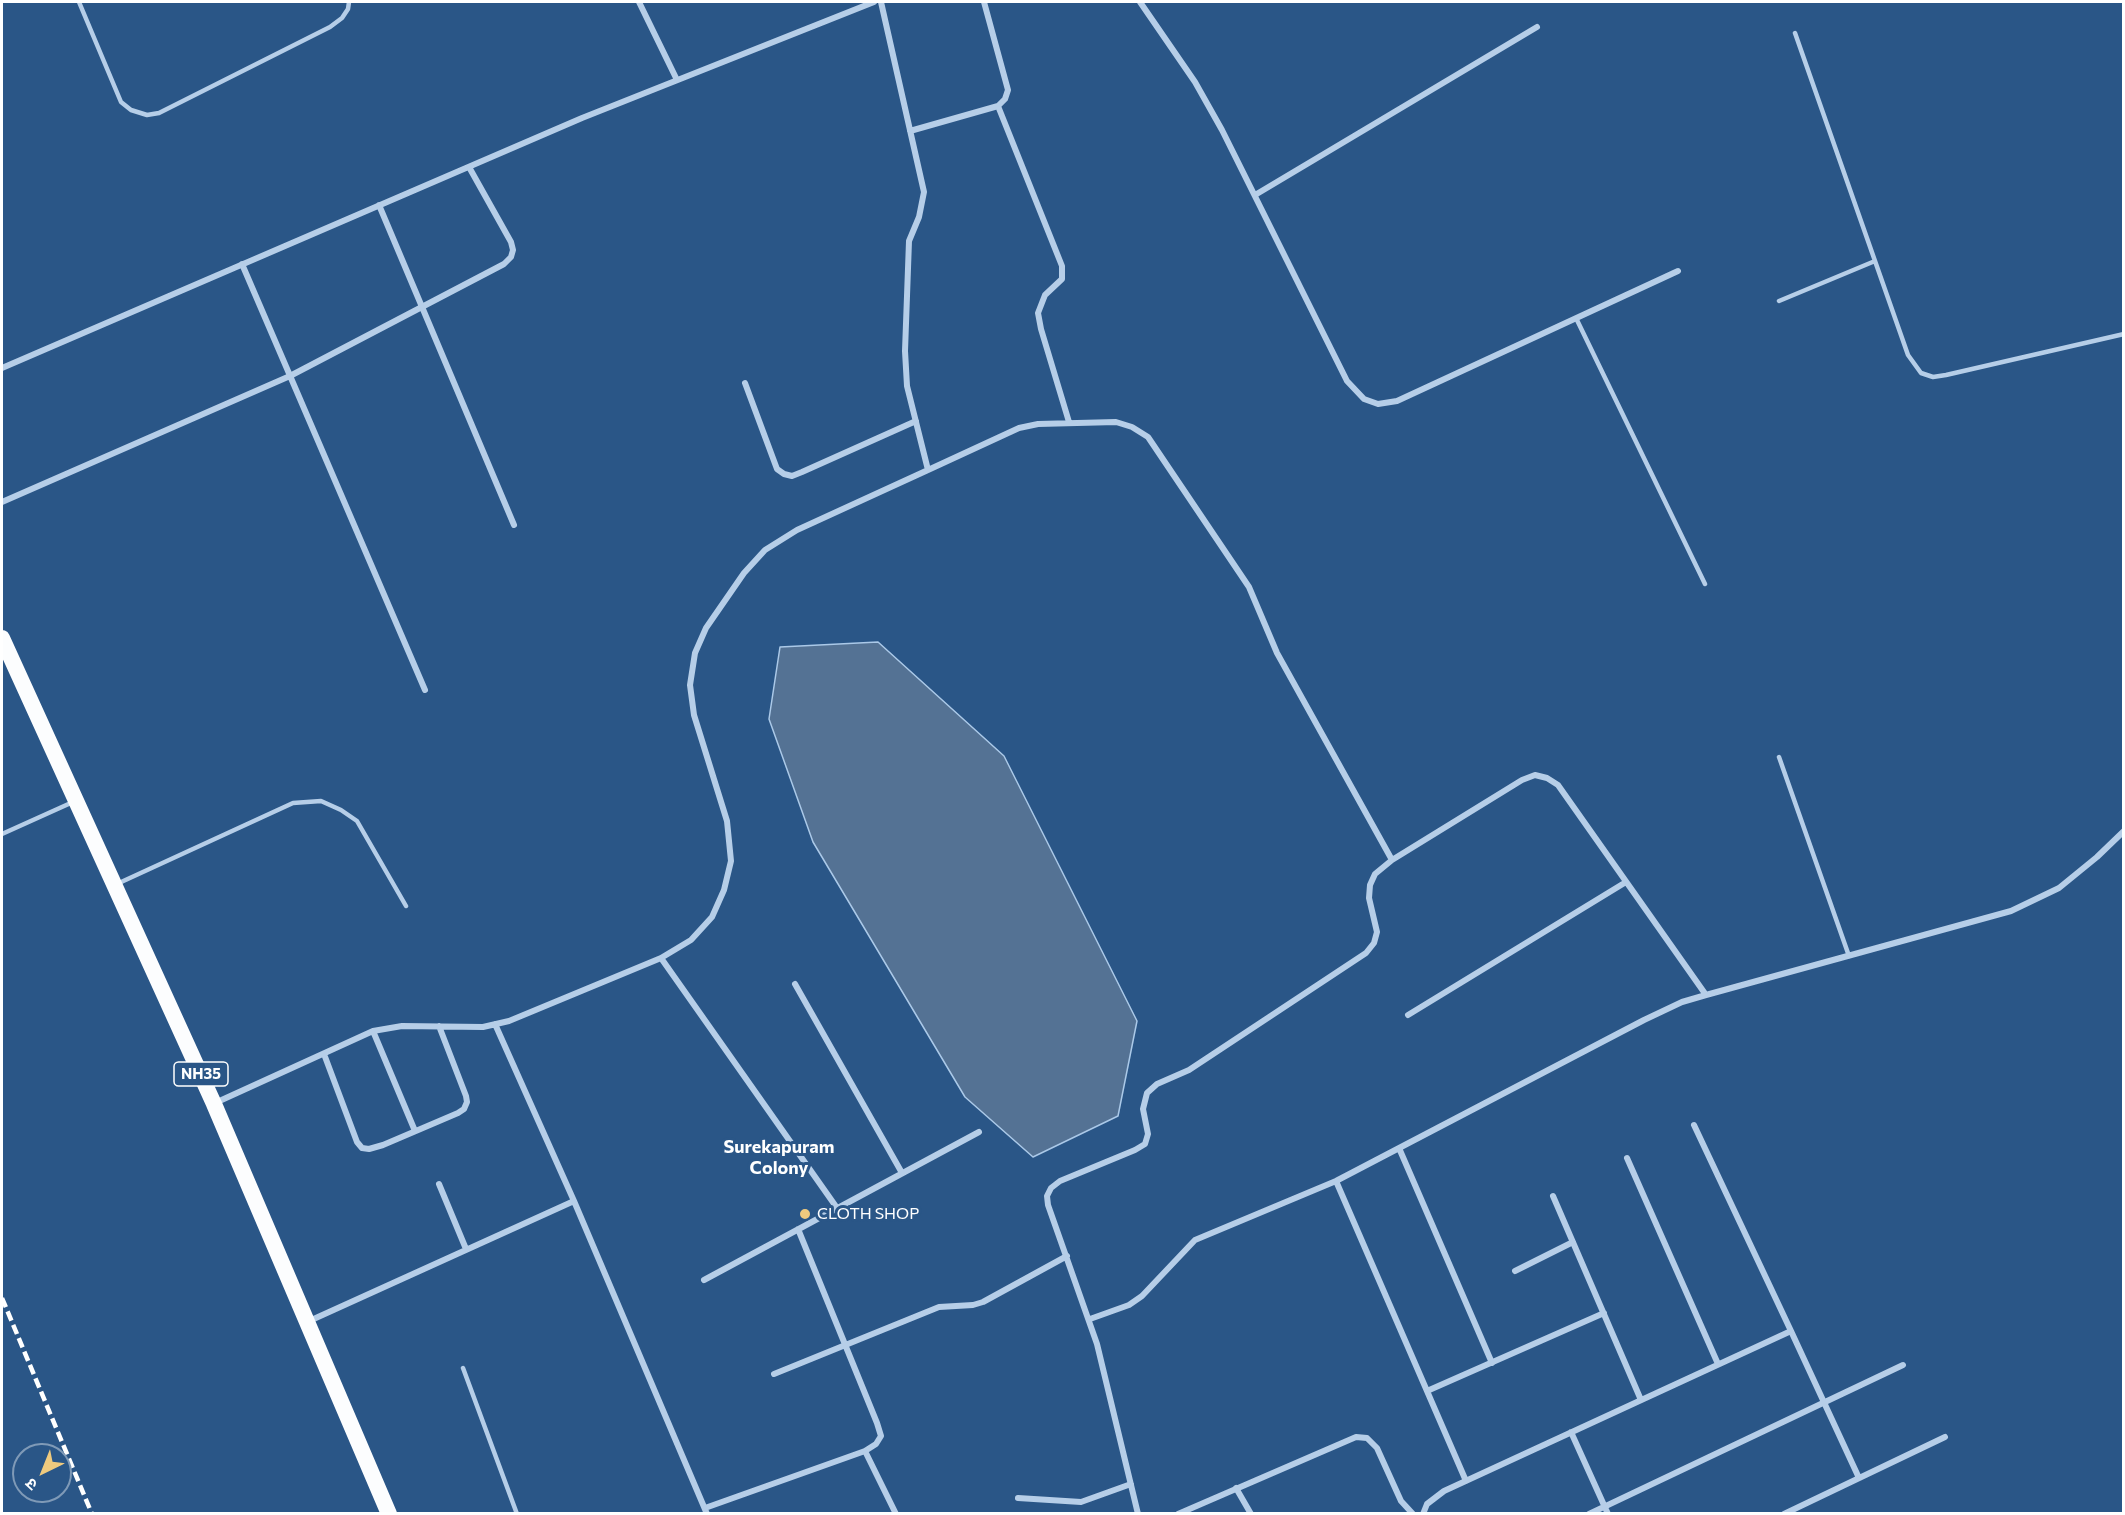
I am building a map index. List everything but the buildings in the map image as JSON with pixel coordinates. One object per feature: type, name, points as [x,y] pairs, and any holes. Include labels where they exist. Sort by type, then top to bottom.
[{"type":"highway","name":"NH35","points":[[2,638],[214,1104],[389,1514]]},
{"type":"street","points":[[639,2],[677,80]]},
{"type":"street","points":[[2,368],[469,167],[677,80],[874,2]]},
{"type":"street","points":[[881,2],[924,192],[923,205],[909,241],[907,256],[905,368],[907,386],[928,470]]},
{"type":"street","points":[[910,131],[998,106],[1005,99],[1008,90],[984,2]]},
{"type":"street","points":[[1140,2],[1195,82],[1222,130],[1347,381],[1364,399],[1377,404],[1397,401],[1678,271]]},
{"type":"street","points":[[1255,195],[1537,27]]},
{"type":"street","points":[[998,106],[1062,266],[1062,279],[1045,295],[1038,313],[1069,422]]},
{"type":"street","points":[[2,502],[290,376],[504,264],[511,257],[513,250],[511,242],[469,167]]},
{"type":"street","points":[[379,205],[514,525]]},
{"type":"street","points":[[242,264],[425,690]]},
{"type":"street","points":[[746,383],[777,469],[792,476],[916,422]]},
{"type":"street","points":[[214,1104],[373,1031],[402,1026],[483,1027],[495,1024],[528,1013],[661,958],[691,940],[712,916],[724,890],[730,861],[727,821],[694,715],[690,685],[695,652],[706,628],[744,573],[765,550],[797,530],[1019,428],[1038,424],[1116,423],[1132,428],[1148,437],[1249,586],[1277,653],[1392,860]]},
{"type":"street","points":[[1138,1514],[1090,1319],[1048,1205],[1047,1196],[1051,1188],[1060,1181],[1145,1144],[1148,1134],[1143,1109],[1148,1093],[1157,1084],[1189,1070],[1366,953],[1374,943],[1377,932],[1369,898],[1370,885],[1375,874],[1392,860],[1522,780],[1534,775],[1546,778],[1558,785],[1706,995]]},
{"type":"street","points":[[1090,1319],[1129,1305],[1142,1296],[1195,1240],[1336,1181],[1682,1002],[2011,911],[2059,888],[2124,831]]},
{"type":"street","points":[[1407,1015],[1626,882]]},
{"type":"street","points":[[661,958],[837,1208]]},
{"type":"street","points":[[795,984],[902,1173]]},
{"type":"street","points":[[495,1024],[574,1201],[706,1511],[865,1451],[876,1444],[881,1436],[798,1229]]},
{"type":"street","points":[[324,1054],[357,1142],[363,1148],[369,1149],[458,1113],[468,1102],[440,1026]]},
{"type":"street","points":[[373,1031],[415,1131]]},
{"type":"street","points":[[1694,1125],[1859,1478]]},
{"type":"street","points":[[704,1280],[979,1132]]},
{"type":"street","points":[[1399,1148],[1492,1363]]},
{"type":"street","points":[[1627,1158],[1718,1364]]},
{"type":"street","points":[[1336,1181],[1466,1481]]},
{"type":"street","points":[[439,1184],[466,1249]]},
{"type":"street","points":[[1553,1196],[1641,1400]]},
{"type":"street","points":[[306,1322],[574,1201]]},
{"type":"street","points":[[1515,1271],[1573,1242]]},
{"type":"street","points":[[774,1374],[939,1307],[984,1302],[1067,1256]]},
{"type":"street","points":[[1427,1391],[1604,1313]]},
{"type":"street","points":[[1423,1514],[1427,1504],[1444,1491],[1791,1331]]},
{"type":"street","points":[[1589,1514],[1903,1365]]},
{"type":"street","points":[[1571,1432],[1608,1514]]},
{"type":"street","points":[[1178,1514],[1356,1437],[1367,1438],[1377,1448],[1401,1501],[1413,1514]]},
{"type":"street","points":[[1784,1514],[1945,1437]]},
{"type":"street","points":[[865,1451],[896,1514]]},
{"type":"street","points":[[1018,1498],[1081,1502],[1131,1484]]},
{"type":"street","points":[[1236,1488],[1251,1514]]},
{"type":"lane","points":[[79,2],[121,102],[131,110],[147,115],[159,113],[330,27],[342,18],[348,9],[349,2]]},
{"type":"lane","points":[[1795,33],[1908,355],[1916,368],[1926,376],[1946,375],[2124,334]]},
{"type":"lane","points":[[1779,301],[1875,261]]},
{"type":"lane","points":[[1576,318],[1706,584]]},
{"type":"lane","points":[[1779,757],[1849,956]]},
{"type":"lane","points":[[2,834],[76,801]]},
{"type":"lane","points":[[114,886],[293,803],[321,801],[341,810],[357,821],[406,906]]},
{"type":"lane","points":[[463,1368],[517,1514]]},
{"type":"water","points":[[878,642],[1004,756],[1137,1021],[1118,1116],[1033,1157],[965,1097],[813,842],[769,719],[780,647]]},
{"type":"railway","points":[[2,1298],[92,1514]]},
{"type":"place","name":"CLOTH SHOP","points":[[805,1214]]},
{"type":"district","name":"Surekapuram Colony","points":[[779,1157]]}]
